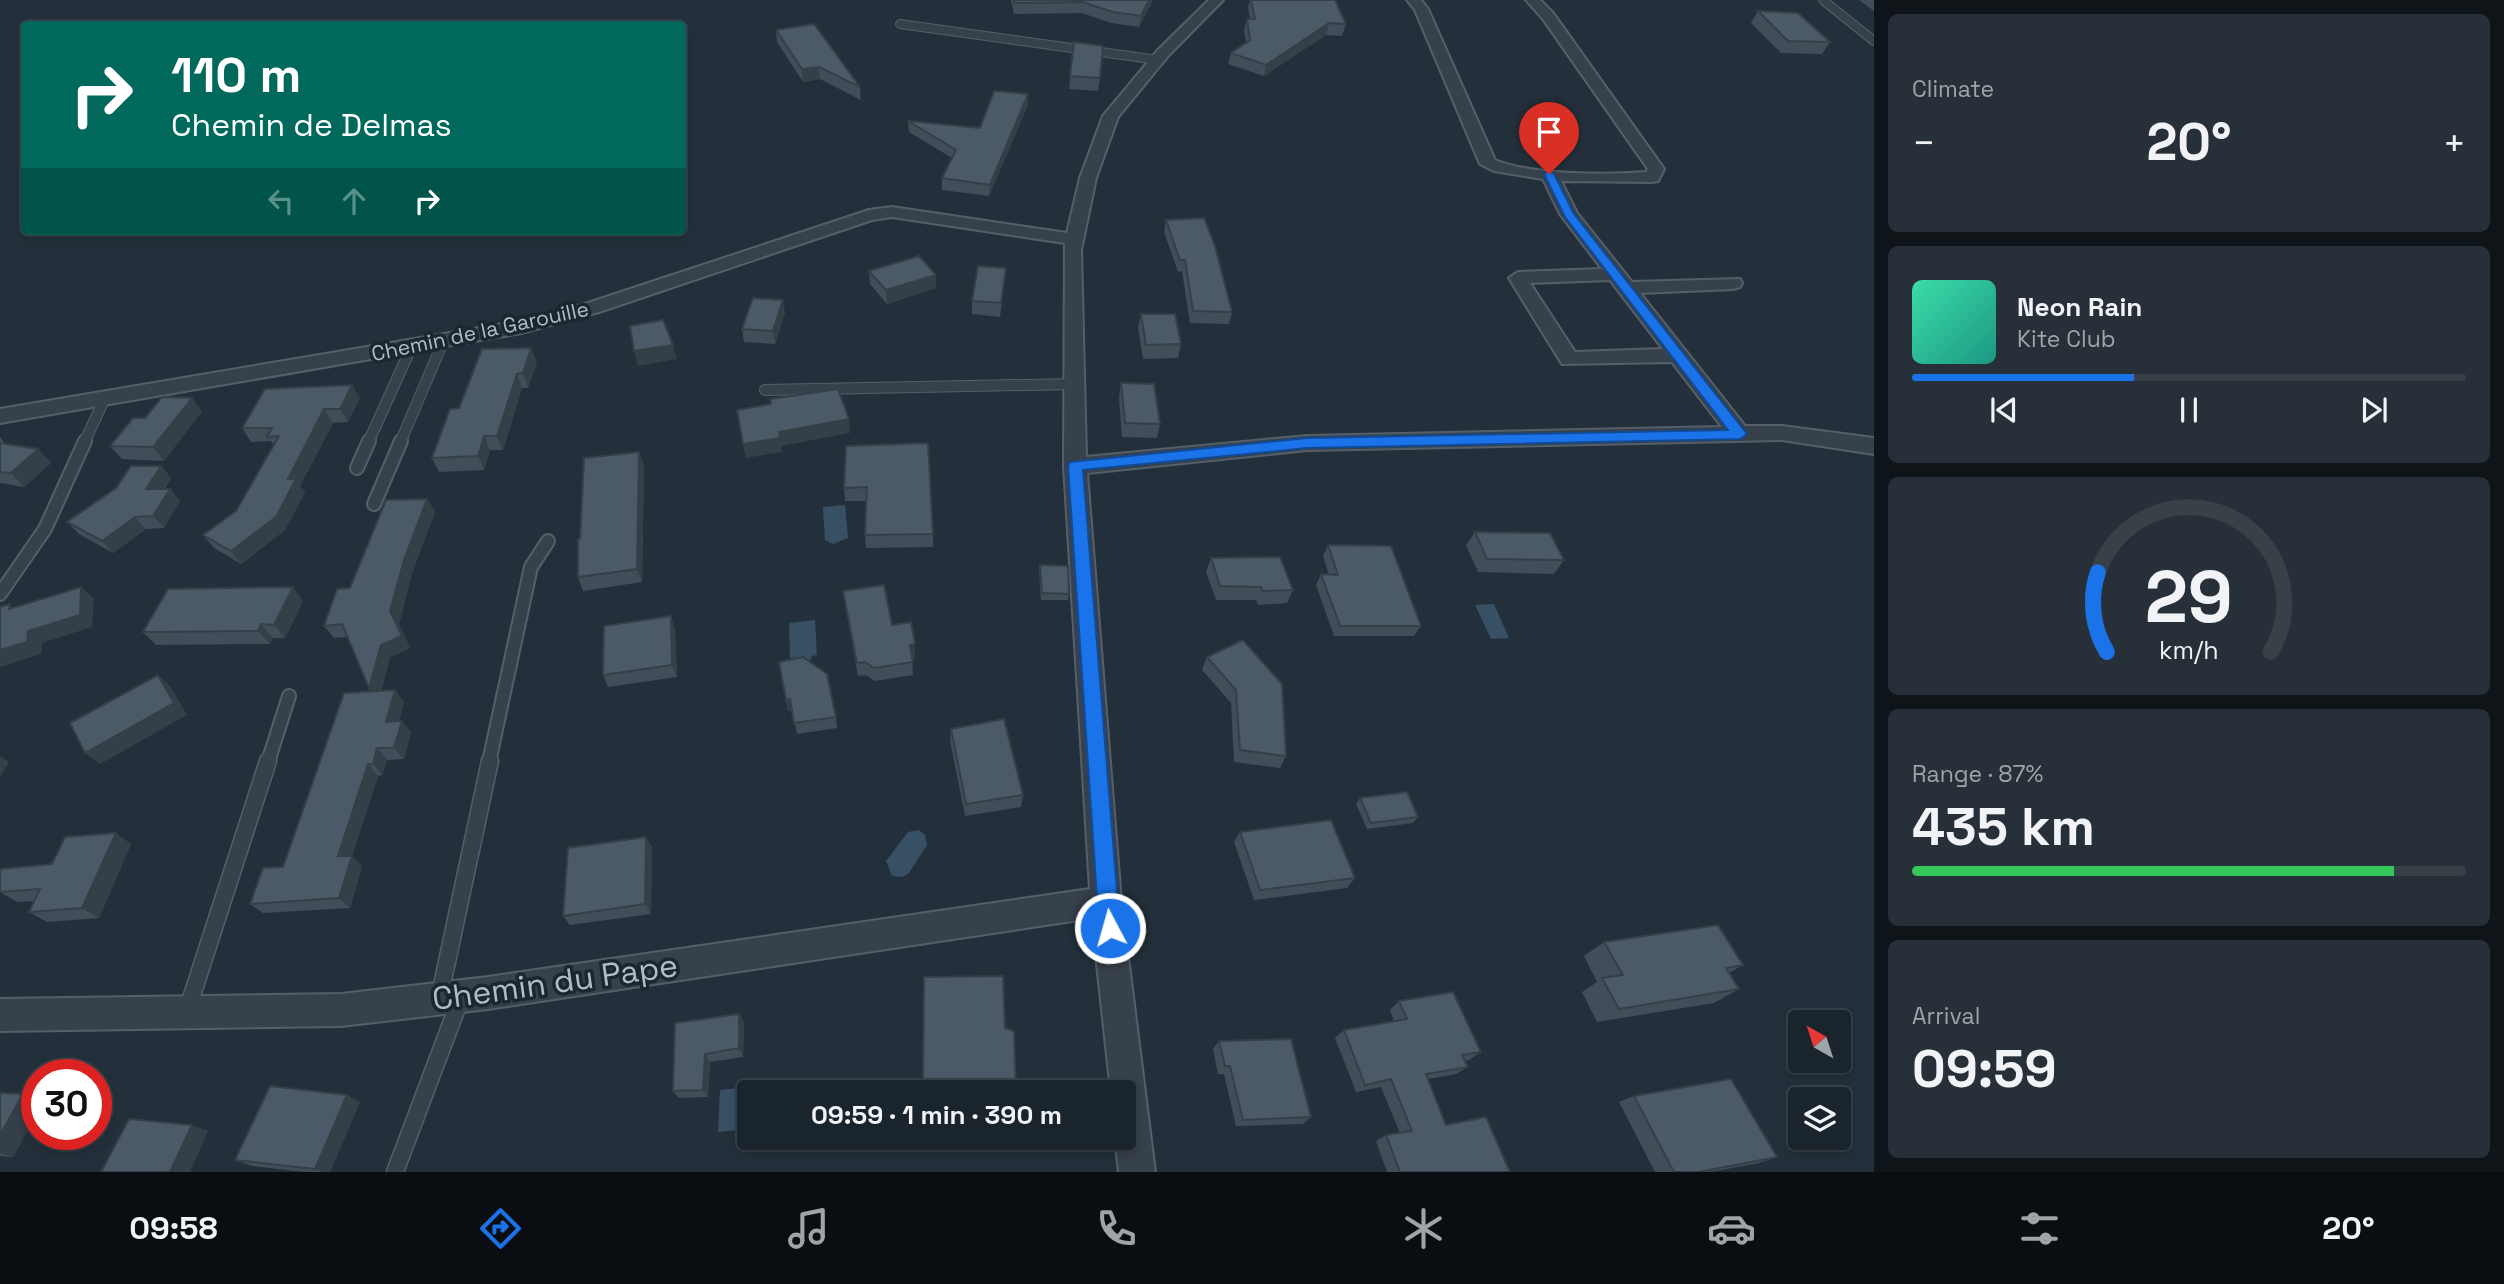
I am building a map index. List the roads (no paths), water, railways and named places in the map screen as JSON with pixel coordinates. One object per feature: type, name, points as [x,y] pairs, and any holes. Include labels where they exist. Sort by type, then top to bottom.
[{"type":"street","points":[[1137,1172],[1107,901],[1075,466],[1072,250],[1088,178],[1111,116],[1157,60],[1216,0]]},
{"type":"street","points":[[1414,0],[1421,9],[1482,154],[1489,164],[1505,169],[1549,174],[1633,180],[1652,177],[1656,169],[1548,16],[1532,0]]},
{"type":"street","points":[[1549,174],[1569,214],[1740,434]]},
{"type":"street","name":"Chemin de la Garouille","points":[[0,416],[411,348],[521,327],[592,308],[869,215],[892,212],[1075,239]]},
{"type":"street","points":[[1679,355],[1569,359],[1517,278],[1733,283]]},
{"type":"street","points":[[1075,466],[1307,443],[1782,433],[1874,446]]},
{"type":"street","name":"Chemin du Pape","points":[[0,1015],[341,1010],[450,998],[1107,901]]},
{"type":"lane","points":[[1823,0],[1874,41]]},
{"type":"lane","points":[[900,24],[1157,60]]},
{"type":"lane","points":[[374,504],[443,342]]},
{"type":"lane","points":[[357,468],[411,348]]},
{"type":"lane","points":[[765,390],[1074,384]]},
{"type":"lane","points":[[0,594],[45,529],[105,398]]},
{"type":"lane","points":[[396,1172],[450,998],[531,567],[548,541]]},
{"type":"lane","points":[[187,1011],[289,696]]},
{"type":"water","points":[[845,505],[848,538],[833,544],[825,540],[823,507]]},
{"type":"water","points":[[1494,604],[1509,638],[1491,639],[1475,605]]},
{"type":"water","points":[[815,620],[817,655],[812,656],[810,661],[790,658],[789,623]]},
{"type":"water","points":[[919,830],[925,835],[927,845],[909,873],[903,877],[892,876],[886,861],[908,832]]},
{"type":"water","points":[[737,1088],[737,1130],[718,1132],[720,1090]]}]
